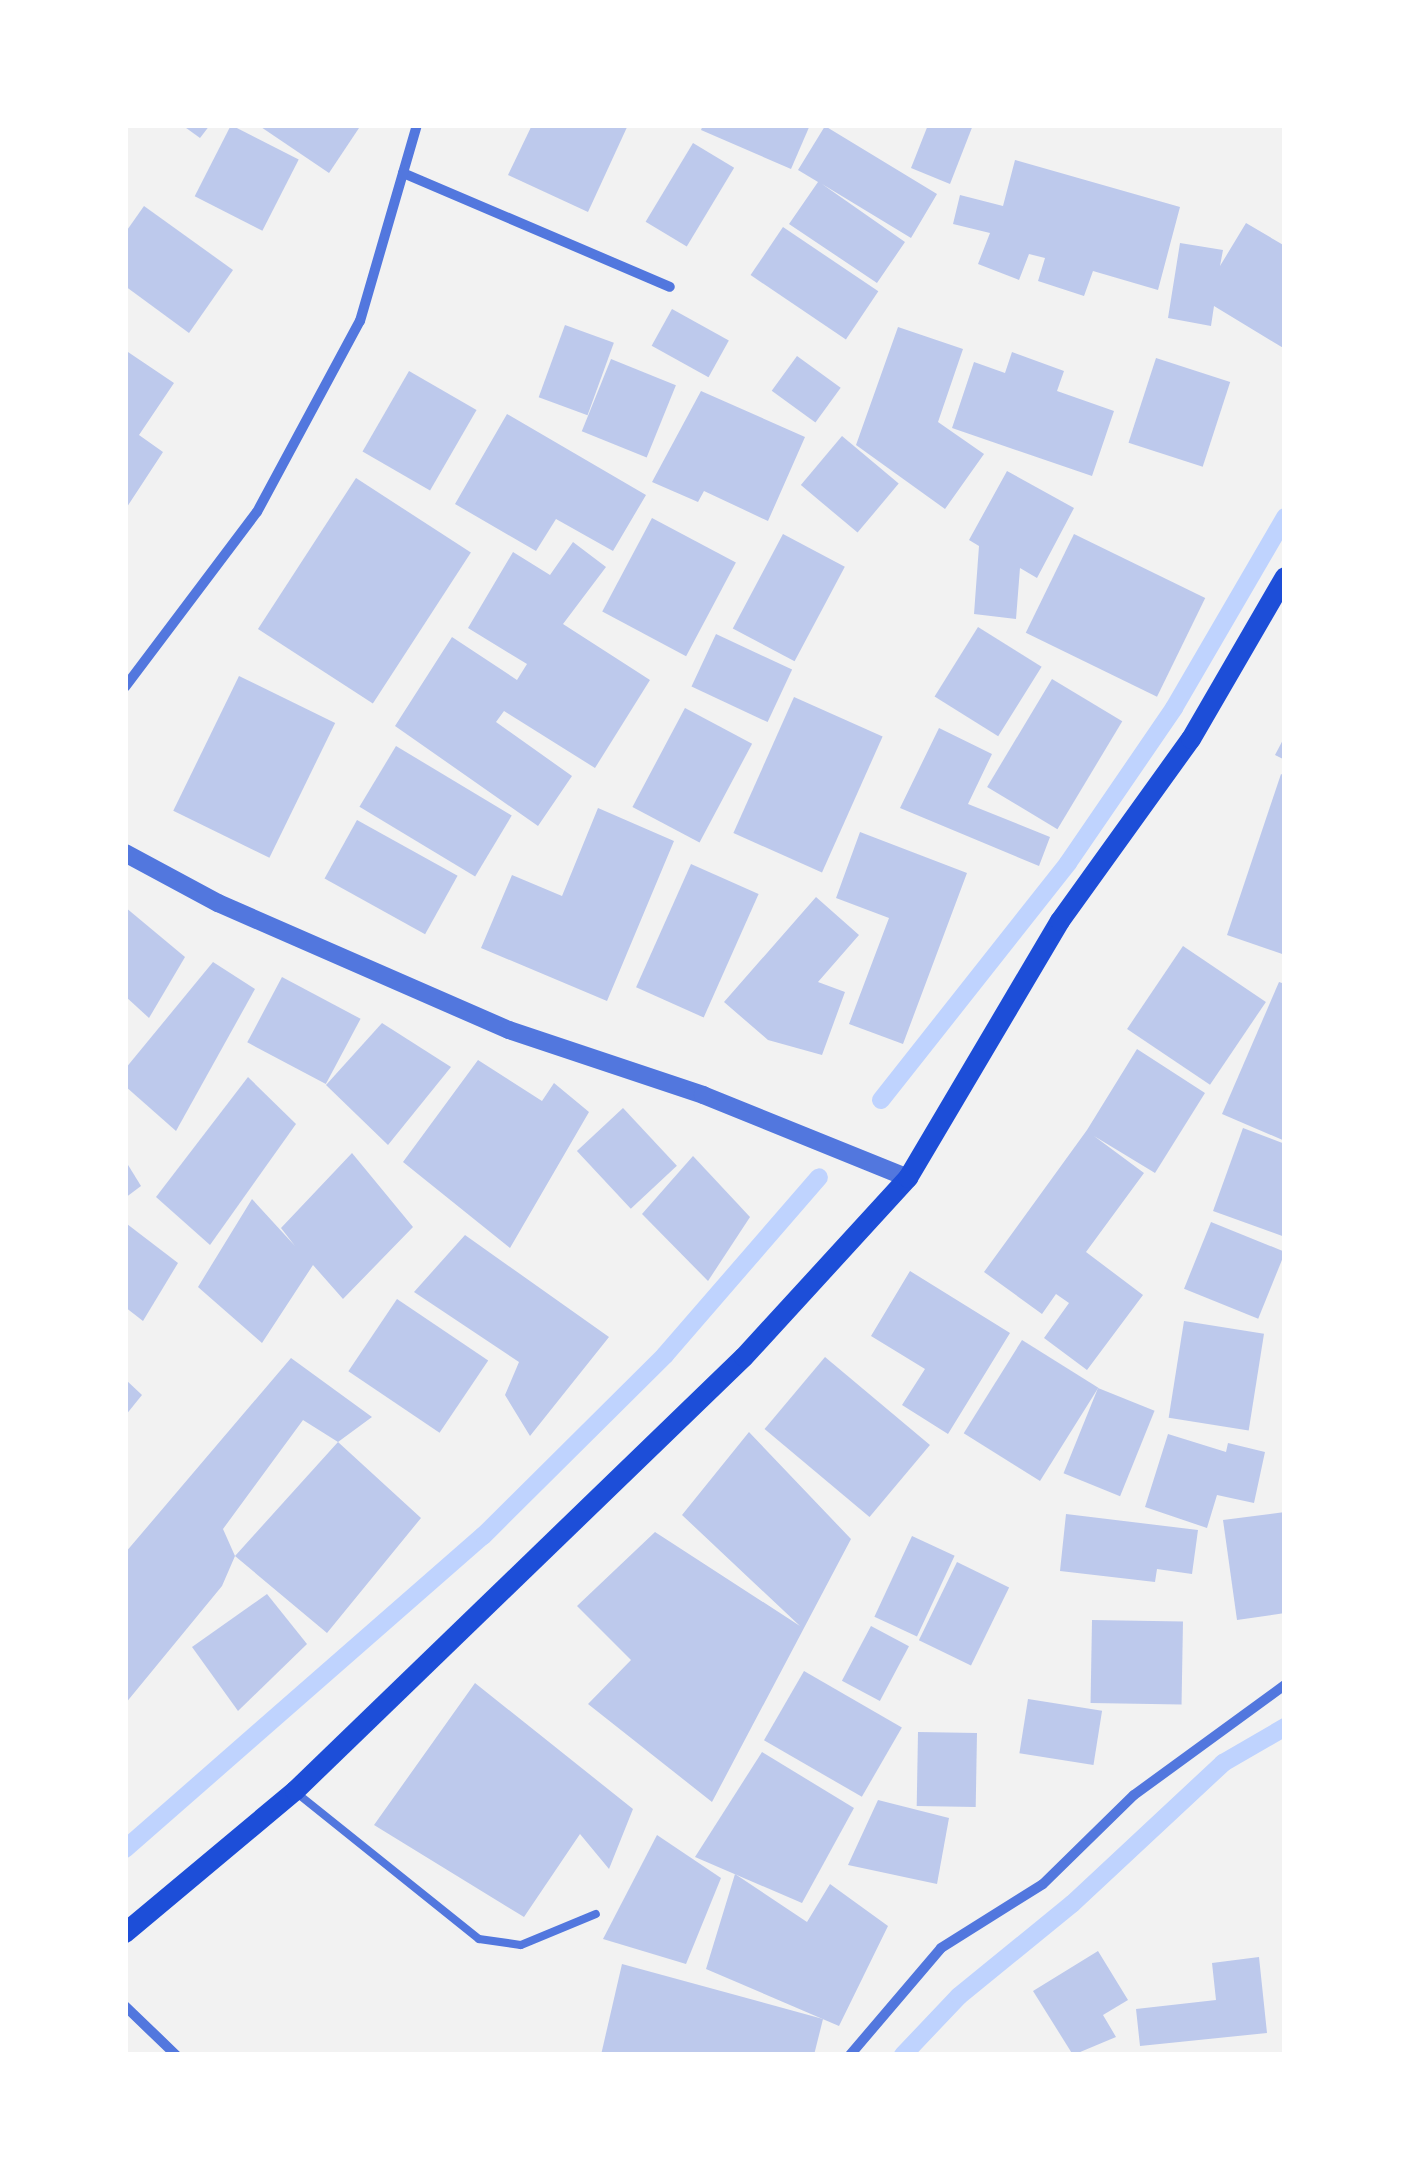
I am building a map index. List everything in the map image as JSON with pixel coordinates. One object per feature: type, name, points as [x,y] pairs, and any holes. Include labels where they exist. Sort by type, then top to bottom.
[{"type":"main road","points":[[125,1933],[294,1791],[744,1357],[908,1178],[1060,920],[1191,739],[1285,577]]},
{"type":"street","points":[[125,687],[257,512],[360,321],[417,125]]},
{"type":"street","points":[[403,173],[670,287]]},
{"type":"street","points":[[125,853],[218,902],[509,1030],[704,1095],[908,1178]]},
{"type":"street","points":[[850,2055],[941,1948],[1043,1884],[1134,1796],[1285,1685]]},
{"type":"street","points":[[125,2006],[176,2055]]},
{"type":"lane","points":[[294,1791],[478,1939],[522,1945],[596,1914]]},
{"type":"building","points":[[182,125],[210,125],[200,138]]},
{"type":"building","points":[[231,125],[299,160],[262,231],[195,196]]},
{"type":"building","points":[[258,125],[361,125],[329,173]]},
{"type":"building","points":[[532,125],[628,125],[588,212],[508,175]]},
{"type":"building","points":[[703,125],[810,125],[791,169],[701,130]]},
{"type":"building","points":[[928,125],[973,125],[950,184],[911,168]]},
{"type":"building","points":[[825,126],[937,194],[911,238],[822,184],[905,242],[877,283],[789,224],[818,182],[798,170]]},
{"type":"building","points":[[693,143],[734,168],[687,247],[646,222]]},
{"type":"building","points":[[1015,160],[1180,207],[1158,290],[1093,271],[1084,296],[1038,281],[1045,258],[1029,254],[1019,280],[978,264],[990,233],[953,224],[960,195],[1003,206]]},
{"type":"building","points":[[144,206],[233,270],[189,333],[125,286],[125,233]]},
{"type":"building","points":[[1246,223],[1285,246],[1285,349],[1214,306],[1211,326],[1168,318],[1180,243],[1223,250],[1220,266]]},
{"type":"building","points":[[783,227],[878,291],[846,339],[751,275]]},
{"type":"building","points":[[672,309],[729,341],[708,377],[652,346]]},
{"type":"building","points":[[565,325],[614,343],[588,415],[539,397]]},
{"type":"building","points":[[898,327],[963,349],[938,422],[984,454],[945,509],[856,445]]},
{"type":"building","points":[[125,350],[174,383],[139,435],[163,452],[125,510]]},
{"type":"building","points":[[1012,352],[1064,371],[1057,391],[1114,411],[1092,476],[952,428],[974,362],[1005,373]]},
{"type":"building","points":[[797,356],[841,388],[815,423],[772,391]]},
{"type":"building","points":[[1156,358],[1230,382],[1203,467],[1128,443]]},
{"type":"building","points":[[611,359],[676,385],[647,458],[582,431]]},
{"type":"building","points":[[409,371],[477,410],[430,491],[362,452]]},
{"type":"building","points":[[701,391],[805,437],[768,521],[704,491],[698,502],[652,482]]},
{"type":"building","points":[[507,414],[646,495],[613,551],[556,519],[536,551],[455,504]]},
{"type":"building","points":[[842,436],[899,484],[858,533],[801,485]]},
{"type":"building","points":[[1007,471],[1074,508],[1037,578],[1020,568],[1016,619],[974,614],[979,546],[969,540]]},
{"type":"building","points":[[356,478],[471,553],[373,704],[258,629]]},
{"type":"building","points":[[652,518],[736,563],[686,656],[602,612]]},
{"type":"building","points":[[783,534],[845,567],[795,661],[733,628]]},
{"type":"building","points":[[1074,534],[1205,598],[1157,697],[1026,633]]},
{"type":"building","points":[[573,542],[606,567],[563,624],[650,680],[595,768],[504,711],[496,722],[572,776],[538,826],[395,726],[452,637],[517,680],[527,664],[468,628],[513,552],[550,575]]},
{"type":"building","points":[[978,627],[1042,667],[998,736],[935,697]]},
{"type":"building","points":[[716,634],[792,669],[768,722],[691,687]]},
{"type":"building","points":[[239,676],[335,723],[269,858],[173,811]]},
{"type":"building","points":[[1052,679],[1122,721],[1057,829],[987,787]]},
{"type":"building","points":[[794,697],[883,736],[822,873],[733,833]]},
{"type":"building","points":[[685,708],[752,744],[700,843],[632,807]]},
{"type":"building","points":[[939,728],[992,754],[968,804],[1050,837],[1039,866],[900,808]]},
{"type":"building","points":[[1285,736],[1285,760],[1275,755]]},
{"type":"building","points":[[396,746],[512,816],[475,876],[359,807]]},
{"type":"building","points":[[1281,774],[1285,776],[1285,955],[1227,935]]},
{"type":"building","points":[[598,808],[674,841],[607,1001],[481,948],[512,875],[562,896]]},
{"type":"building","points":[[357,820],[458,876],[425,934],[325,879]]},
{"type":"building","points":[[860,832],[967,873],[903,1044],[849,1024],[889,918],[836,898]]},
{"type":"building","points":[[691,864],[759,894],[704,1017],[636,987]]},
{"type":"building","points":[[816,897],[859,935],[818,982],[845,992],[822,1055],[768,1040],[724,1002]]},
{"type":"building","points":[[125,907],[185,957],[149,1018],[125,996]]},
{"type":"building","points":[[1183,946],[1266,1002],[1210,1085],[1127,1029]]},
{"type":"building","points":[[213,962],[255,989],[176,1131],[125,1086],[125,1069]]},
{"type":"building","points":[[282,977],[361,1019],[326,1084],[247,1042]]},
{"type":"building","points":[[1279,982],[1285,984],[1285,1141],[1222,1114]]},
{"type":"building","points":[[382,1023],[451,1067],[388,1145],[326,1085]]},
{"type":"building","points":[[1137,1049],[1205,1093],[1155,1173],[1094,1136],[1144,1173],[1086,1252],[1143,1295],[1087,1370],[1044,1338],[1069,1303],[1056,1294],[1042,1314],[984,1272],[1087,1130]]},
{"type":"building","points":[[478,1060],[542,1101],[554,1083],[589,1112],[510,1248],[403,1162]]},
{"type":"building","points":[[248,1077],[296,1124],[210,1245],[156,1197]]},
{"type":"building","points":[[623,1108],[677,1166],[631,1209],[577,1151]]},
{"type":"building","points":[[1243,1128],[1285,1144],[1285,1237],[1213,1211]]},
{"type":"building","points":[[352,1153],[413,1227],[343,1299],[313,1265],[262,1343],[198,1287],[252,1199],[295,1246],[281,1228]]},
{"type":"building","points":[[693,1156],[750,1217],[708,1281],[642,1214]]},
{"type":"building","points":[[125,1160],[141,1186],[125,1198]]},
{"type":"building","points":[[1211,1222],[1285,1252],[1258,1319],[1184,1289]]},
{"type":"building","points":[[127,1224],[178,1263],[143,1321],[125,1307]]},
{"type":"building","points":[[465,1235],[609,1337],[530,1436],[505,1395],[519,1362],[414,1292]]},
{"type":"building","points":[[910,1271],[1010,1333],[948,1434],[902,1405],[925,1369],[871,1336]]},
{"type":"building","points":[[397,1299],[488,1361],[440,1433],[348,1371]]},
{"type":"building","points":[[1184,1321],[1264,1334],[1249,1430],[1169,1418]]},
{"type":"building","points":[[1022,1340],[1098,1388],[1040,1481],[964,1433]]},
{"type":"building","points":[[825,1357],[930,1445],[870,1517],[765,1429]]},
{"type":"building","points":[[291,1358],[372,1417],[338,1442],[303,1420],[223,1529],[235,1556],[222,1586],[125,1704],[125,1553]]},
{"type":"building","points":[[125,1379],[142,1395],[125,1416]]},
{"type":"building","points":[[1098,1388],[1155,1411],[1120,1496],[1064,1473]]},
{"type":"building","points":[[749,1432],[851,1539],[712,1802],[588,1704],[631,1660],[577,1606],[655,1532],[800,1626],[682,1515]]},
{"type":"building","points":[[1168,1434],[1226,1452],[1228,1443],[1265,1452],[1254,1503],[1217,1495],[1207,1528],[1145,1507]]},
{"type":"building","points":[[338,1442],[421,1518],[327,1633],[235,1556]]},
{"type":"building","points":[[1285,1512],[1285,1613],[1237,1620],[1223,1520]]},
{"type":"building","points":[[1066,1514],[1198,1530],[1192,1574],[1157,1569],[1155,1582],[1060,1571]]},
{"type":"building","points":[[912,1536],[955,1556],[917,1637],[874,1617]]},
{"type":"building","points":[[957,1562],[1009,1587],[971,1666],[919,1640]]},
{"type":"building","points":[[267,1594],[307,1644],[238,1711],[192,1647]]},
{"type":"building","points":[[1092,1620],[1183,1622],[1182,1705],[1091,1703]]},
{"type":"building","points":[[871,1626],[909,1646],[880,1701],[842,1681]]},
{"type":"building","points":[[804,1671],[902,1728],[862,1797],[764,1740]]},
{"type":"building","points":[[475,1683],[633,1809],[609,1869],[580,1834],[524,1917],[374,1825]]},
{"type":"building","points":[[1028,1699],[1102,1711],[1093,1765],[1019,1753]]},
{"type":"building","points":[[918,1732],[977,1733],[976,1807],[917,1806]]},
{"type":"building","points":[[762,1752],[854,1808],[802,1903],[695,1857]]},
{"type":"building","points":[[878,1800],[949,1818],[937,1884],[848,1865]]},
{"type":"building","points":[[657,1835],[721,1878],[686,1964],[603,1939]]},
{"type":"building","points":[[735,1874],[807,1922],[830,1884],[888,1926],[839,2026],[706,1969]]},
{"type":"building","points":[[1098,1951],[1128,2000],[1103,2015],[1116,2037],[1073,2055],[1033,1991]]},
{"type":"building","points":[[1259,1957],[1267,2033],[1140,2046],[1136,2009],[1216,2000],[1212,1963]]},
{"type":"building","points":[[622,1964],[823,2019],[814,2055],[601,2055]]},
{"type":"waterway","points":[[881,1100],[1068,863],[1174,708],[1285,517]]},
{"type":"waterway","points":[[125,1849],[483,1536],[665,1355],[819,1177]]},
{"type":"waterway","points":[[903,2055],[959,1996],[1072,1904],[1223,1763],[1285,1727]]}]
